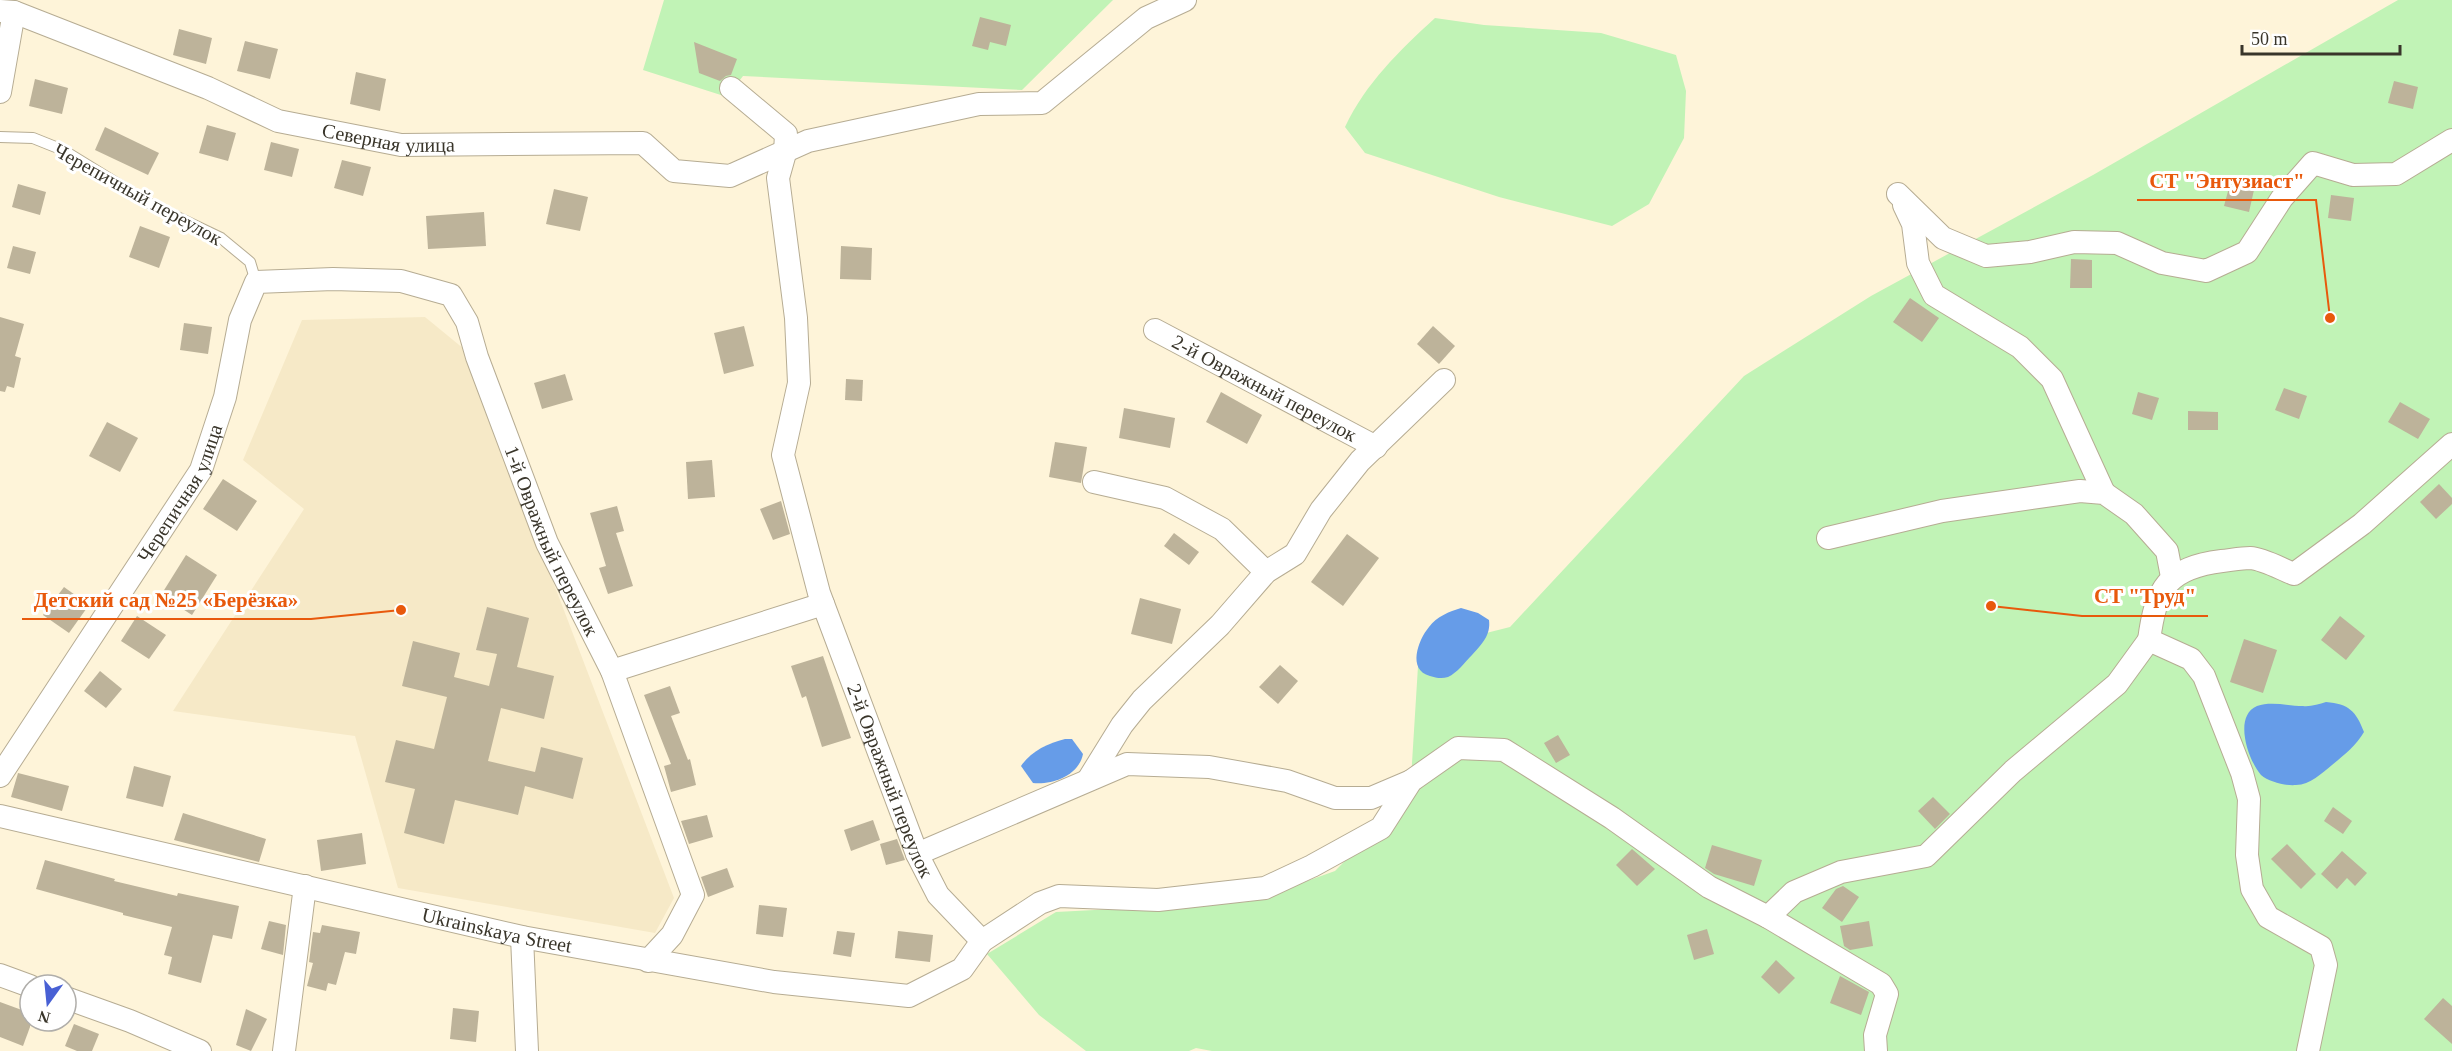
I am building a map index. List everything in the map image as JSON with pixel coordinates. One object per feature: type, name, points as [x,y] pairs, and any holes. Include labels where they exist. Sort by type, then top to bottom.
[{"type":"street","name":"Северная улица","points":[[7,12],[208,88],[278,121],[401,145],[643,143],[674,171],[730,176],[808,141],[980,104],[1042,103],[1146,18],[1185,0]]},
{"type":"street","points":[[0,92],[7,12]]},
{"type":"street","name":"2-й Овражный переулок","points":[[730,88],[786,134],[785,153],[778,178],[796,318],[799,383],[783,455],[823,604],[917,854],[938,895],[982,941]]},
{"type":"street","points":[[2104,493],[2052,379],[2020,347],[1934,295],[1918,263],[1913,224],[1898,194],[1943,238],[1986,256],[2030,252],[2074,242],[2117,243],[2163,263],[2206,271],[2247,252],[2282,198],[2313,163],[2353,175],[2396,174],[2452,140]]},
{"type":"street","name":"1-й Овражный переулок","points":[[256,282],[333,279],[401,281],[451,295],[467,322],[477,357],[547,543],[612,671],[693,895],[672,935],[648,961]]},
{"type":"street","name":"Черепичная улица","points":[[0,776],[201,470],[225,398],[240,320],[256,282]]},
{"type":"street","name":"2-й Овражный переулок","points":[[1155,330],[1376,447]]},
{"type":"street","name":"2-й Овражный переулок","points":[[1088,780],[1122,725],[1142,700],[1205,640],[1266,572],[1295,554],[1321,510],[1360,461],[1444,380]]},
{"type":"street","points":[[1768,917],[1794,892],[1841,872],[1926,856],[2013,771],[2117,684],[2149,640],[2153,610],[2160,593],[2172,577],[2206,563],[2251,558],[2294,574],[2362,524],[2452,444]]},
{"type":"street","points":[[1094,482],[1165,498],[1222,529],[1266,572]]},
{"type":"street","points":[[1828,538],[1942,511],[2080,491],[2104,493],[2134,514],[2167,551],[2172,577]]},
{"type":"street","points":[[612,671],[823,604]]},
{"type":"street","points":[[2149,640],[2191,659],[2204,676],[2242,773],[2249,799],[2247,855],[2252,889],[2268,917],[2321,947],[2326,965],[2308,1051]]},
{"type":"street","points":[[917,854],[1127,764],[1209,767],[1287,781],[1335,798],[1371,798],[1411,781],[1458,748],[1504,750],[1612,818],[1709,888],[1768,917],[1881,984],[1887,994],[1875,1035],[1876,1051]]},
{"type":"street","points":[[982,941],[1041,903],[1059,896],[1158,900],[1265,888],[1312,866],[1381,828],[1411,781]]},
{"type":"street","name":"Ukrainskaya Street","points":[[0,816],[522,937],[774,982],[909,996],[962,969],[982,941]]},
{"type":"street","points":[[284,1051],[305,886]]},
{"type":"street","points":[[522,937],[527,1051]]},
{"type":"street","points":[[0,975],[18,982]]},
{"type":"street","points":[[78,1002],[130,1021],[200,1051]]},
{"type":"lane","name":"Черепичный переулок","points":[[0,137],[33,138],[63,150],[154,206],[221,238],[250,262],[256,282]]},
{"type":"shaded area","points":[[425,317],[464,349],[674,898],[655,933],[398,888],[355,736],[173,711],[304,509],[243,460],[302,320]]},
{"type":"green space","points":[[664,0],[1113,0],[1022,90],[743,76],[727,97],[643,70]]},
{"type":"green space","points":[[2398,0],[2452,0],[2452,1051],[1212,1051],[1196,1048],[1189,1051],[1086,1051],[1039,1015],[987,954],[1056,912],[1248,902],[1335,871],[1410,795],[1419,650],[1510,627],[1744,376],[1871,296],[2093,175]]},
{"type":"green space","points":[[1435,18],[1484,25],[1601,33],[1676,55],[1686,91],[1684,138],[1649,204],[1612,226],[1499,197],[1365,153],[1345,127],[1353,111],[1396,55]]},
{"type":"water","points":[[1461,608],[1478,613],[1489,620],[1489,630],[1485,639],[1461,667],[1448,677],[1437,678],[1423,673],[1417,661],[1421,639],[1439,617]]},
{"type":"water","points":[[2326,702],[2346,707],[2355,714],[2364,732],[2354,746],[2320,775],[2306,783],[2283,784],[2268,780],[2261,775],[2245,739],[2244,728],[2250,711],[2262,705],[2306,706]]},
{"type":"water","points":[[1065,739],[1072,739],[1083,754],[1076,768],[1057,780],[1033,783],[1021,766],[1029,756],[1040,749]]},
{"type":"building","points":[[980,17],[1011,25],[1006,46],[990,42],[988,50],[972,46]]},
{"type":"building","points":[[179,29],[212,38],[206,64],[173,55]]},
{"type":"building","points":[[245,41],[278,49],[270,79],[237,71]]},
{"type":"building","points":[[694,42],[737,59],[731,75],[720,81],[699,73]]},
{"type":"building","points":[[356,72],[386,79],[380,111],[350,104]]},
{"type":"building","points":[[35,79],[68,88],[62,114],[29,106]]},
{"type":"building","points":[[2394,81],[2418,87],[2413,109],[2388,103]]},
{"type":"building","points":[[207,125],[236,133],[228,161],[199,153]]},
{"type":"building","points":[[105,127],[159,153],[148,175],[95,150]]},
{"type":"building","points":[[271,142],[299,149],[292,177],[264,170]]},
{"type":"building","points":[[342,160],[371,167],[363,196],[334,188]]},
{"type":"building","points":[[18,184],[46,192],[40,215],[12,207]]},
{"type":"building","points":[[2230,184],[2254,190],[2249,212],[2224,206]]},
{"type":"building","points":[[554,189],[588,197],[580,231],[546,224]]},
{"type":"building","points":[[2331,195],[2354,198],[2351,221],[2328,218]]},
{"type":"building","points":[[484,212],[486,246],[428,249],[426,216]]},
{"type":"building","points":[[140,226],[170,237],[159,268],[129,257]]},
{"type":"building","points":[[13,246],[36,252],[30,274],[7,268]]},
{"type":"building","points":[[841,246],[872,248],[871,280],[840,279]]},
{"type":"building","points":[[2071,259],[2092,260],[2092,288],[2070,288]]},
{"type":"building","points":[[1910,298],[1939,318],[1922,342],[1893,322]]},
{"type":"building","points":[[0,317],[24,324],[15,356],[21,358],[14,388],[7,386],[5,392],[0,391]]},
{"type":"building","points":[[184,323],[212,327],[208,354],[180,350]]},
{"type":"building","points":[[744,326],[754,366],[724,374],[714,333]]},
{"type":"building","points":[[1433,326],[1455,346],[1439,364],[1417,344]]},
{"type":"building","points":[[565,374],[573,400],[542,409],[534,383]]},
{"type":"building","points":[[846,379],[863,380],[862,401],[845,400]]},
{"type":"building","points":[[2284,388],[2307,396],[2299,419],[2275,410]]},
{"type":"building","points":[[1221,392],[1262,415],[1247,444],[1206,422]]},
{"type":"building","points":[[2138,392],[2159,398],[2152,420],[2132,414]]},
{"type":"building","points":[[2400,402],[2430,419],[2418,439],[2388,422]]},
{"type":"building","points":[[1124,408],[1175,418],[1170,448],[1119,438]]},
{"type":"building","points":[[2188,411],[2218,412],[2218,430],[2188,430]]},
{"type":"building","points":[[107,422],[138,438],[120,472],[89,456]]},
{"type":"building","points":[[1055,442],[1087,447],[1081,483],[1049,477]]},
{"type":"building","points":[[712,460],[715,497],[688,499],[686,462]]},
{"type":"building","points":[[223,479],[257,501],[237,531],[203,509]]},
{"type":"building","points":[[2439,484],[2452,498],[2452,504],[2436,519],[2420,502]]},
{"type":"building","points":[[781,501],[790,534],[773,540],[760,509]]},
{"type":"building","points":[[617,506],[624,531],[616,533],[633,586],[608,594],[599,568],[606,566],[590,513]]},
{"type":"building","points":[[1174,533],[1199,552],[1189,565],[1164,546]]},
{"type":"building","points":[[1347,534],[1379,558],[1343,606],[1311,582]]},
{"type":"building","points":[[186,555],[217,575],[192,615],[161,595]]},
{"type":"building","points":[[64,587],[89,605],[69,633],[43,615]]},
{"type":"building","points":[[1140,598],[1181,609],[1172,644],[1131,634]]},
{"type":"building","points":[[487,607],[529,618],[517,667],[554,676],[544,719],[501,708],[488,761],[535,772],[541,747],[583,758],[573,799],[525,786],[518,815],[455,800],[444,844],[404,833],[415,789],[385,782],[396,740],[434,749],[447,697],[402,686],[413,641],[460,653],[454,677],[489,686],[497,654],[476,650]]},
{"type":"building","points":[[137,616],[166,635],[149,659],[121,641]]},
{"type":"building","points":[[2340,616],[2365,636],[2346,660],[2321,640]]},
{"type":"building","points":[[2244,639],[2277,650],[2263,693],[2230,682]]},
{"type":"building","points":[[823,656],[851,738],[822,747],[806,696],[802,698],[791,666]]},
{"type":"building","points":[[1280,665],[1298,681],[1278,704],[1259,687]]},
{"type":"building","points":[[100,671],[122,689],[106,708],[84,691]]},
{"type":"building","points":[[670,686],[680,713],[671,716],[688,760],[690,759],[696,785],[671,792],[664,766],[671,764],[644,695]]},
{"type":"building","points":[[1558,735],[1570,755],[1556,763],[1544,743]]},
{"type":"building","points":[[134,766],[171,776],[163,807],[126,798]]},
{"type":"building","points":[[18,773],[69,786],[62,811],[11,797]]},
{"type":"building","points":[[1933,797],[1950,814],[1935,829],[1918,811]]},
{"type":"building","points":[[2333,807],[2352,821],[2343,834],[2324,821]]},
{"type":"building","points":[[183,813],[266,839],[259,862],[174,840]]},
{"type":"building","points":[[707,815],[713,837],[689,844],[681,821]]},
{"type":"building","points":[[873,820],[880,840],[851,851],[844,830]]},
{"type":"building","points":[[362,833],[366,864],[321,871],[317,840]]},
{"type":"building","points":[[897,839],[905,860],[886,865],[880,844]]},
{"type":"building","points":[[2287,844],[2316,874],[2301,889],[2271,859]]},
{"type":"building","points":[[1712,845],[1762,860],[1754,886],[1714,874],[1705,868]]},
{"type":"building","points":[[1632,849],[1655,869],[1637,886],[1616,865]]},
{"type":"building","points":[[2342,851],[2367,873],[2355,886],[2347,878],[2337,889],[2321,874]]},
{"type":"building","points":[[45,860],[115,879],[114,881],[177,896],[178,893],[239,906],[232,939],[213,935],[201,983],[168,974],[172,957],[164,955],[172,927],[36,889]]},
{"type":"building","points":[[727,868],[734,887],[708,897],[701,877]]},
{"type":"building","points":[[1843,886],[1859,897],[1842,922],[1822,908],[1836,889]]},
{"type":"building","points":[[759,905],[787,908],[783,937],[756,934]]},
{"type":"building","points":[[269,921],[286,925],[283,955],[261,949]]},
{"type":"building","points":[[1869,921],[1873,946],[1850,950],[1844,946],[1840,926]]},
{"type":"building","points":[[322,925],[360,932],[356,954],[345,952],[336,985],[328,983],[326,991],[307,986],[313,963],[309,962],[313,932],[320,933]]},
{"type":"building","points":[[1707,929],[1714,954],[1694,960],[1687,935]]},
{"type":"building","points":[[837,931],[855,933],[851,957],[833,954]]},
{"type":"building","points":[[898,931],[933,935],[930,962],[895,958]]},
{"type":"building","points":[[1776,960],[1795,978],[1779,994],[1761,977]]},
{"type":"building","points":[[1840,976],[1869,992],[1861,1015],[1830,1003]]},
{"type":"building","points":[[2443,998],[2452,1006],[2452,1044],[2424,1019]]},
{"type":"building","points":[[0,1002],[18,1009],[18,1033],[28,1033],[23,1046],[0,1037]]},
{"type":"building","points":[[453,1008],[479,1011],[476,1042],[450,1039]]},
{"type":"building","points":[[246,1009],[267,1019],[251,1051],[236,1045]]},
{"type":"building","points":[[78,1026],[99,1034],[92,1051],[77,1051],[65,1046],[70,1033],[78,1033]]},
{"type":"place","name":"СТ \"Энтузиаст\"","points":[[2330,318]]},
{"type":"place","name":"СТ \"Труд\"","points":[[1991,606]]},
{"type":"place","name":"Детский сад №25 «Берёзка»","points":[[401,610]]}]
